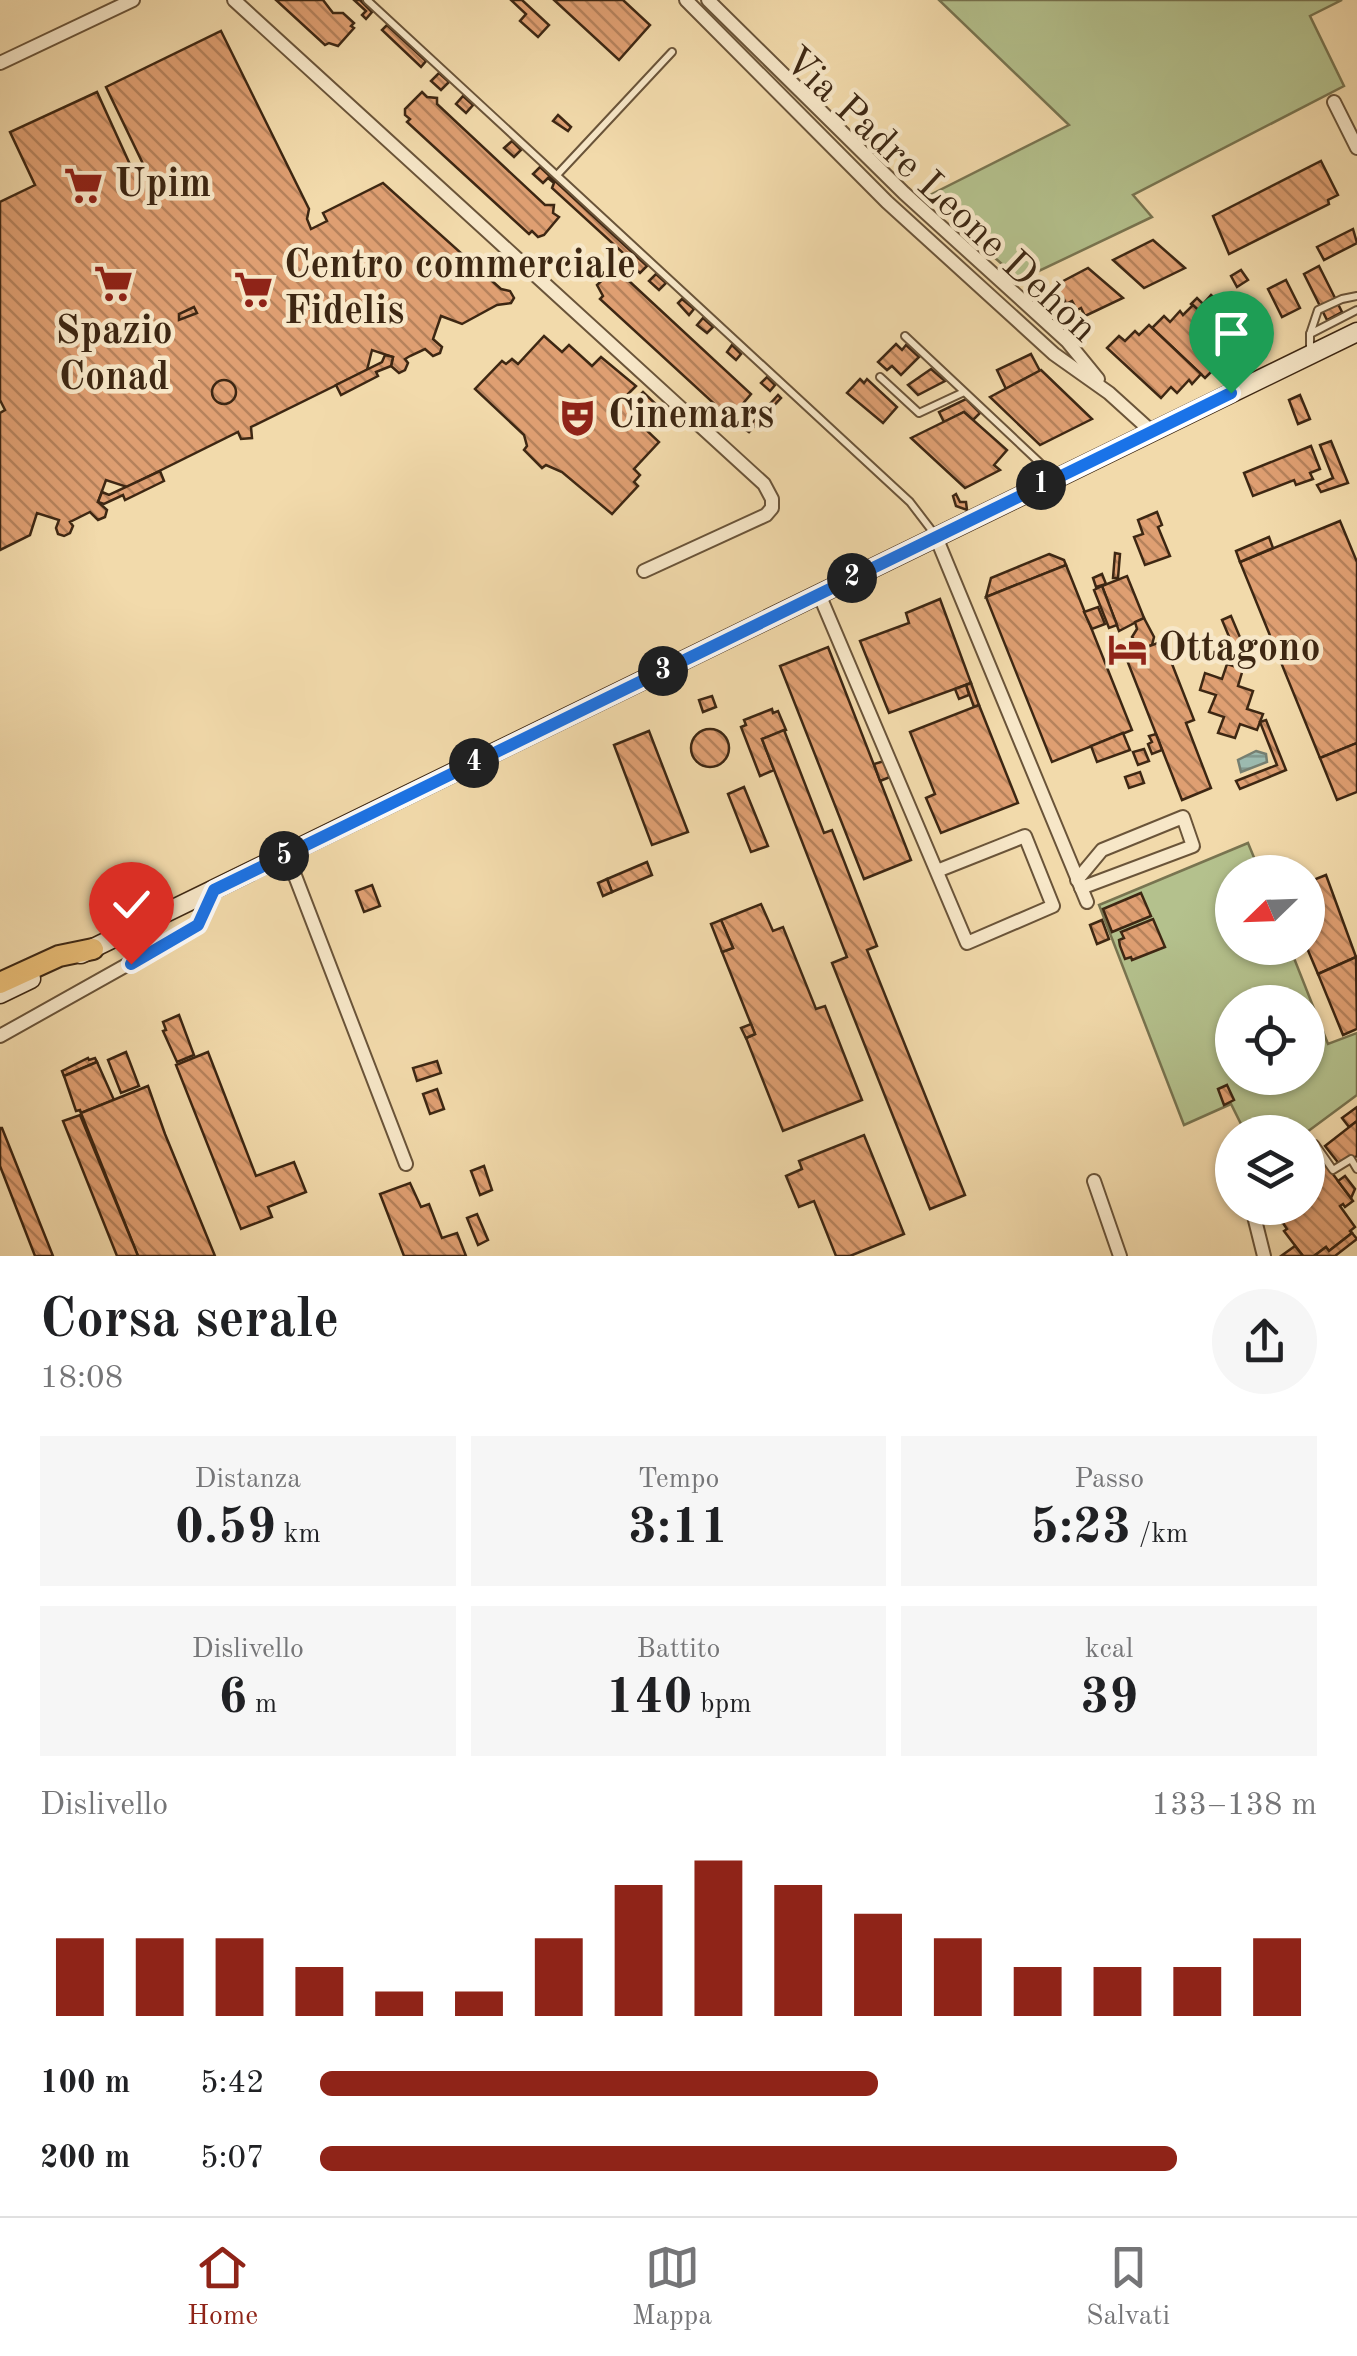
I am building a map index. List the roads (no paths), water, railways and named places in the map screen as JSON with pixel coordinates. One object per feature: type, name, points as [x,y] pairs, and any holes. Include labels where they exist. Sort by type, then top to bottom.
[{"type":"main road","points":[[0,994],[1357,332]]},
{"type":"main road","points":[[0,983],[59,956],[93,948]]},
{"type":"street","points":[[0,63],[133,0]]},
{"type":"street","points":[[234,0],[764,484],[772,499],[772,508],[766,515],[644,571]]},
{"type":"street","name":"Via Padre Leone Dehon","points":[[686,0],[887,202],[1054,354],[1109,393],[1152,431]]},
{"type":"street","name":"Via Padre Leone Dehon","points":[[708,0],[904,193],[1067,341],[1109,393]]},
{"type":"street","points":[[1334,102],[1357,148]]},
{"type":"street","points":[[936,537],[1087,902]]},
{"type":"street","points":[[819,594],[967,943],[1054,906],[1025,836],[937,871]]},
{"type":"street","points":[[1182,817],[1193,846],[1079,884],[1102,850],[1182,817]]},
{"type":"street","points":[[287,855],[406,1164]]},
{"type":"street","points":[[0,1036],[198,925],[214,890]]},
{"type":"street","points":[[1094,1182],[1120,1256]]},
{"type":"street","points":[[1256,1225],[1264,1256]]},
{"type":"lane","points":[[368,0],[910,502],[936,537]]},
{"type":"lane","points":[[557,176],[672,52]]},
{"type":"lane","points":[[1310,354],[1310,334],[1318,310],[1357,296]]},
{"type":"lane","points":[[1310,334],[1357,310]]},
{"type":"lane","points":[[904,336],[1056,478]]},
{"type":"lane","points":[[880,377],[919,413],[964,392]]},
{"type":"lane","points":[[1325,1158],[1333,1170],[1351,1159],[1357,1169]]},
{"type":"water","points":[[1256,751],[1266,754],[1267,762],[1241,772],[1238,760]]},
{"type":"place","name":"Upim","points":[[84,186]]},
{"type":"place","name":"Spazio Conad","points":[[114,283]]},
{"type":"place","name":"Centro commerciale Fidelis","points":[[254,290]]},
{"type":"place","name":"Cinemars","points":[[578,417]]},
{"type":"place","name":"Ottagono","points":[[1128,650]]}]
